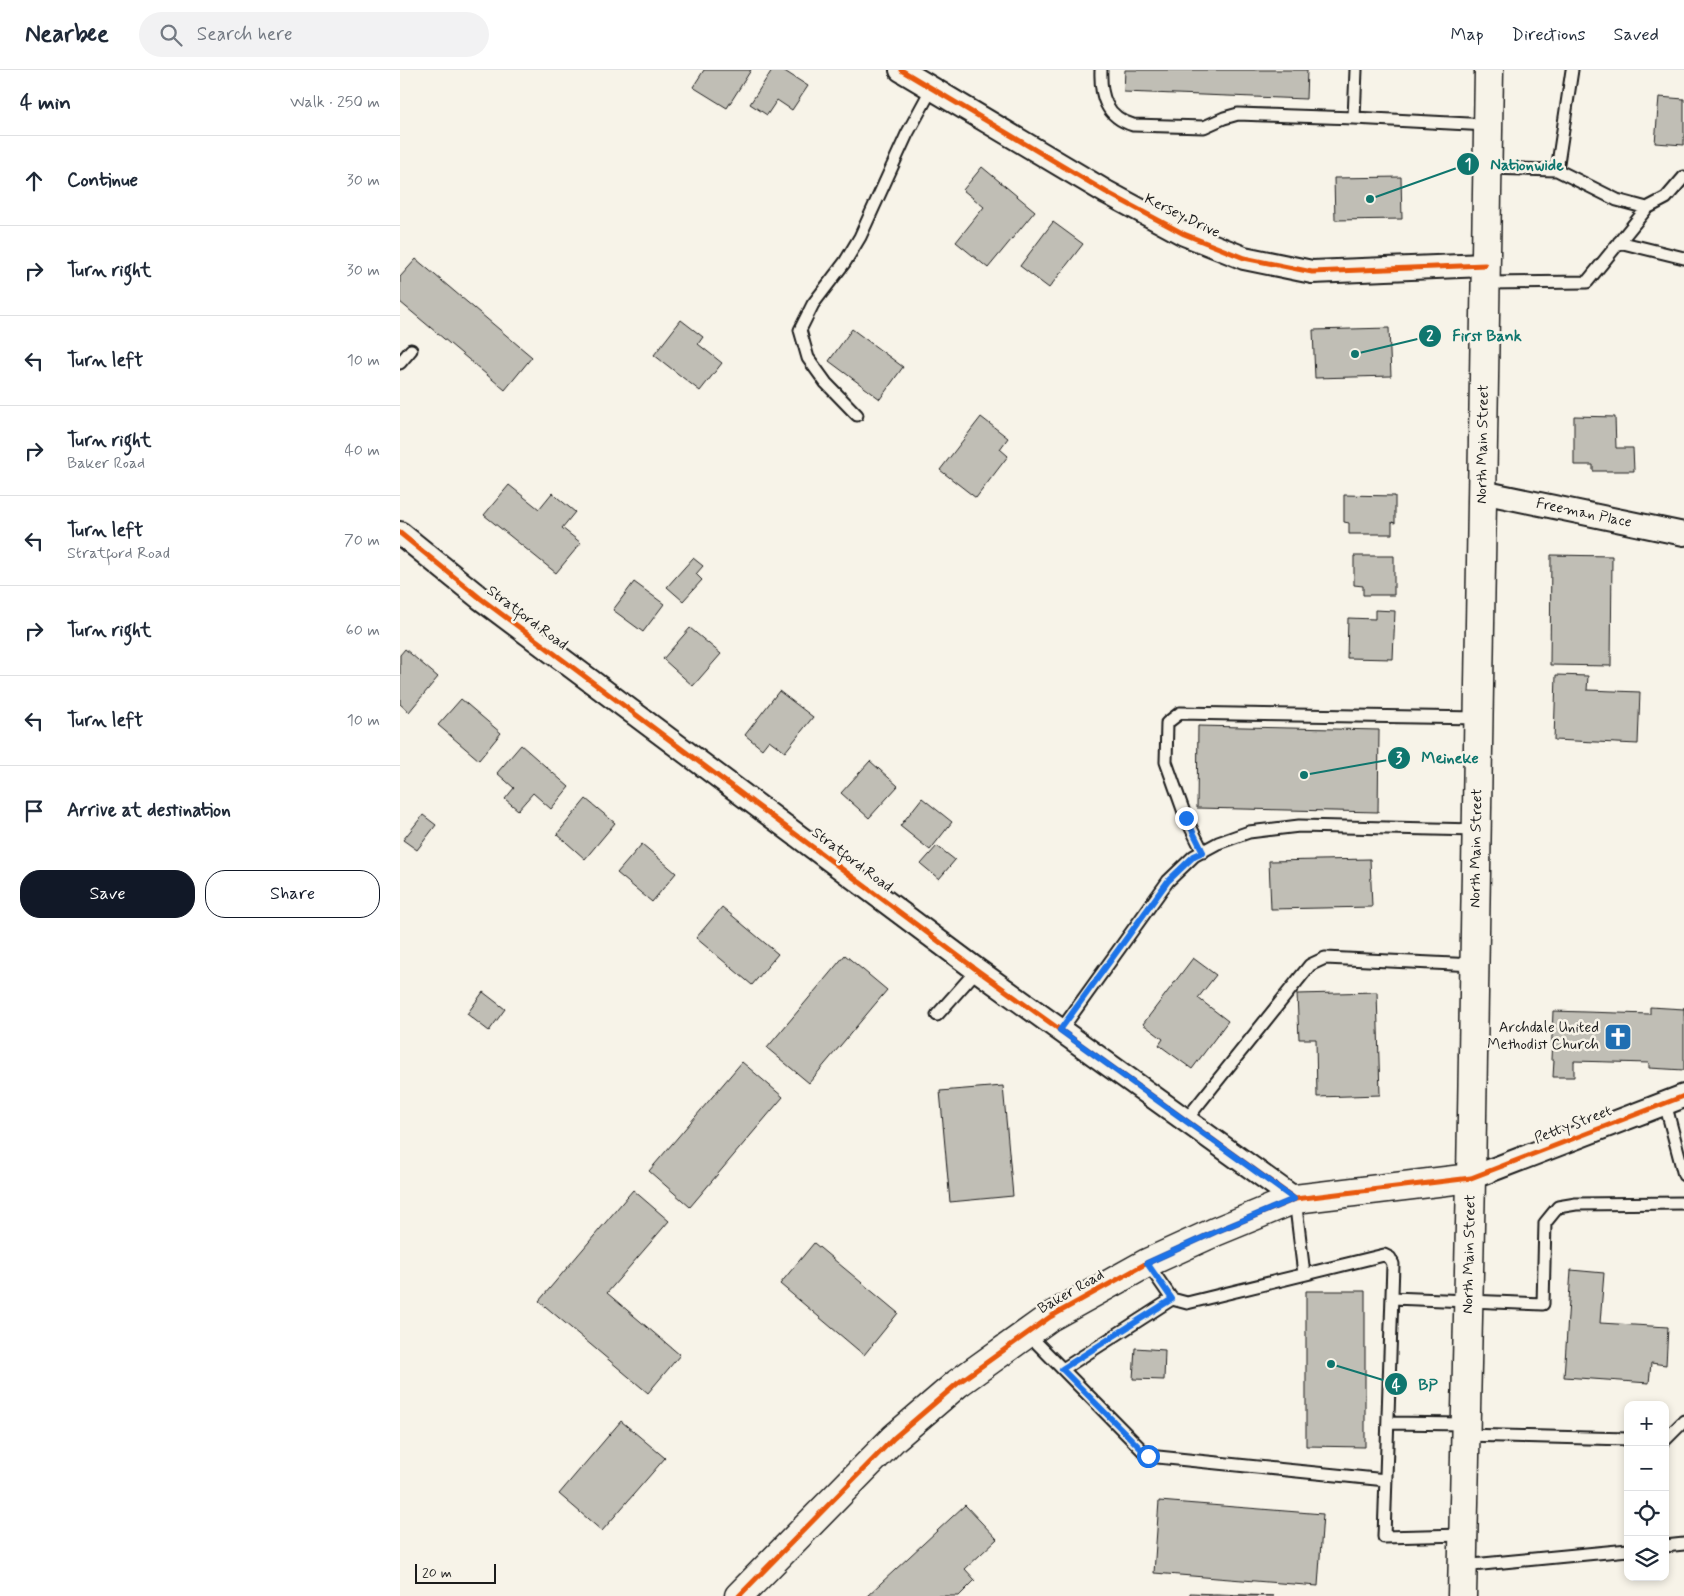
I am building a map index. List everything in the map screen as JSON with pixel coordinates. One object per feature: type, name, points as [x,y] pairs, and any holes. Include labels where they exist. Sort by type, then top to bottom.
[{"type":"main road","name":"North Main Street","points":[[1462,1596],[1471,1178],[1489,70]]},
{"type":"main road","name":"Baker Road","points":[[740,1596],[894,1438],[958,1383],[1050,1317],[1147,1263],[1294,1199],[1471,1178]]},
{"type":"street","name":"Kersey Drive","points":[[901,70],[1106,192],[1184,234],[1244,258],[1312,272],[1485,274]]},
{"type":"street","name":"Freeman Place","points":[[1482,492],[1684,534]]},
{"type":"street","name":"Stratford Road","points":[[400,533],[480,598],[977,970],[1294,1199]]},
{"type":"street","name":"Petty Street","points":[[1471,1178],[1675,1100]]},
{"type":"lane","points":[[1101,70],[1101,87],[1104,100],[1112,113],[1122,121],[1133,125],[1204,127],[1238,114],[1488,125]]},
{"type":"lane","points":[[1354,118],[1356,70]]},
{"type":"lane","points":[[1557,170],[1572,70]]},
{"type":"lane","points":[[857,415],[826,382],[808,358],[800,330],[813,304],[860,237],[907,134],[932,88]]},
{"type":"lane","points":[[1487,168],[1557,170],[1617,200],[1647,208]]},
{"type":"lane","points":[[1485,274],[1587,282],[1647,208],[1666,198],[1684,177]]},
{"type":"lane","points":[[1619,242],[1684,258]]},
{"type":"lane","points":[[400,364],[410,350]]},
{"type":"lane","points":[[1203,852],[1186,818],[1166,762],[1167,723],[1180,713],[1479,718]]},
{"type":"lane","points":[[1060,1030],[1168,881],[1194,856],[1218,844],[1249,832],[1299,826],[1477,830]]},
{"type":"lane","points":[[1185,1121],[1310,965],[1325,958],[1474,964]]},
{"type":"lane","points":[[937,1015],[977,970]]},
{"type":"lane","points":[[1675,1100],[1684,1175]]},
{"type":"lane","points":[[1294,1199],[1304,1274]]},
{"type":"lane","points":[[1392,1298],[1543,1304],[1545,1223],[1558,1207],[1576,1204],[1684,1203]]},
{"type":"lane","points":[[1147,1263],[1172,1299],[1187,1303],[1384,1255],[1390,1258],[1393,1264],[1384,1537],[1463,1535]]},
{"type":"lane","points":[[1062,1369],[1172,1299]]},
{"type":"lane","points":[[1027,1333],[1148,1456],[1386,1480]]},
{"type":"lane","points":[[1669,1436],[1684,1421]]},
{"type":"lane","points":[[1388,1423],[1624,1439]]},
{"type":"lane","points":[[1669,1546],[1684,1544]]},
{"type":"lane","points":[[1462,1566],[1624,1550]]},
{"type":"building","points":[[704,70],[751,70],[727,108],[693,87]]},
{"type":"building","points":[[772,70],[783,70],[808,86],[792,110],[777,100],[767,115],[750,104]]},
{"type":"building","points":[[1125,70],[1307,70],[1306,99],[1124,92]]},
{"type":"building","points":[[1659,97],[1684,99],[1684,145],[1655,143]]},
{"type":"building","points":[[982,167],[1035,211],[988,268],[956,242],[984,207],[963,190]]},
{"type":"building","points":[[1401,177],[1402,219],[1335,220],[1334,178]]},
{"type":"building","points":[[1053,222],[1083,244],[1049,288],[1020,266]]},
{"type":"building","points":[[416,259],[532,357],[505,390],[400,302],[400,277]]},
{"type":"building","points":[[681,320],[703,337],[698,344],[722,363],[700,391],[654,355]]},
{"type":"building","points":[[1389,328],[1391,376],[1315,378],[1313,330]]},
{"type":"building","points":[[852,329],[903,367],[880,399],[829,361]]},
{"type":"building","points":[[1574,416],[1615,417],[1616,448],[1633,448],[1634,471],[1593,471],[1593,465],[1574,465]]},
{"type":"building","points":[[981,417],[1008,438],[1000,449],[1008,456],[976,498],[940,470]]},
{"type":"building","points":[[509,485],[539,509],[552,493],[575,512],[562,528],[581,543],[556,573],[484,515]]},
{"type":"building","points":[[1344,495],[1395,496],[1395,523],[1392,522],[1392,534],[1349,534],[1349,523],[1344,522]]},
{"type":"building","points":[[1551,555],[1612,556],[1611,666],[1550,665]]},
{"type":"building","points":[[1354,556],[1394,556],[1394,595],[1363,595],[1363,586],[1354,585]]},
{"type":"building","points":[[693,558],[703,566],[696,574],[702,580],[683,601],[667,587]]},
{"type":"building","points":[[634,582],[664,604],[643,632],[613,610]]},
{"type":"building","points":[[1375,610],[1395,611],[1393,659],[1347,658],[1348,618],[1375,619]]},
{"type":"building","points":[[690,628],[721,654],[693,686],[663,659]]},
{"type":"building","points":[[405,649],[438,677],[409,712],[400,704],[400,655]]},
{"type":"building","points":[[1556,675],[1588,676],[1587,690],[1640,692],[1638,744],[1554,740]]},
{"type":"building","points":[[779,691],[813,717],[785,752],[769,740],[762,749],[745,735]]},
{"type":"building","points":[[461,699],[501,733],[479,760],[438,725]]},
{"type":"building","points":[[1198,726],[1379,730],[1378,812],[1197,808]]},
{"type":"building","points":[[521,745],[569,787],[551,809],[533,793],[518,810],[505,799],[514,788],[497,773]]},
{"type":"building","points":[[870,761],[898,786],[869,818],[841,793]]},
{"type":"building","points":[[922,798],[952,822],[930,850],[900,826]]},
{"type":"building","points":[[586,799],[615,823],[585,859],[557,834]]},
{"type":"building","points":[[423,815],[436,825],[417,850],[403,840]]},
{"type":"building","points":[[642,844],[676,873],[652,902],[617,873]]},
{"type":"building","points":[[937,846],[955,860],[939,879],[921,864]]},
{"type":"building","points":[[1370,859],[1372,907],[1271,909],[1269,861]]},
{"type":"building","points":[[722,907],[778,954],[752,985],[696,938]]},
{"type":"building","points":[[845,955],[887,990],[809,1083],[767,1048]]},
{"type":"building","points":[[1193,958],[1216,975],[1198,998],[1228,1021],[1192,1069],[1159,1045],[1163,1039],[1143,1024]]},
{"type":"building","points":[[483,992],[505,1009],[489,1031],[467,1014]]},
{"type":"building","points":[[1377,992],[1380,1095],[1317,1097],[1316,1039],[1299,1039],[1297,994]]},
{"type":"building","name":"Archdale United Methodist Church","points":[[1650,1007],[1684,1009],[1684,1070],[1649,1068],[1649,1063],[1574,1061],[1574,1077],[1553,1077],[1554,1060],[1551,1060],[1553,1011],[1650,1014]]},
{"type":"building","points":[[742,1062],[783,1097],[690,1207],[649,1171]]},
{"type":"building","points":[[1003,1086],[1013,1196],[950,1202],[940,1091]]},
{"type":"building","points":[[633,1190],[669,1221],[607,1293],[680,1355],[648,1393],[539,1301]]},
{"type":"building","points":[[814,1243],[898,1313],[864,1355],[780,1284]]},
{"type":"building","points":[[1571,1270],[1604,1273],[1600,1323],[1668,1327],[1666,1365],[1651,1363],[1649,1383],[1564,1377]]},
{"type":"building","points":[[1306,1291],[1365,1291],[1365,1447],[1306,1446]]},
{"type":"building","points":[[1135,1348],[1165,1350],[1164,1380],[1133,1379]]},
{"type":"building","points":[[621,1421],[665,1458],[602,1531],[559,1494]]},
{"type":"building","points":[[1159,1501],[1323,1514],[1318,1586],[1154,1573]]},
{"type":"building","points":[[965,1505],[997,1539],[965,1569],[975,1580],[959,1596],[867,1596]]},
{"type":"building","points":[[1190,1593],[1274,1596],[1190,1596]]},
{"type":"cycle path","points":[[901,70],[1106,192],[1184,234],[1244,258],[1312,272],[1485,265]]},
{"type":"cycle path","points":[[400,533],[480,598],[977,970],[1295,1199]]},
{"type":"cycle path","points":[[739,1596],[894,1438],[958,1383],[1050,1317],[1147,1263],[1295,1199],[1471,1178],[1684,1096]]},
{"type":"place","name":"Nationwide","points":[[1370,199]]},
{"type":"place","name":"First Bank","points":[[1355,354]]},
{"type":"place","name":"Meineke","points":[[1304,775]]},
{"type":"place","name":"Archdale United Methodist Church","points":[[1618,1037]]},
{"type":"place","name":"BP","points":[[1331,1364]]},
{"type":"route","points":[[1148,1456],[1062,1369],[1172,1299],[1147,1263],[1294,1199],[1060,1030],[1168,881],[1194,856],[1203,852],[1186,818]]}]
